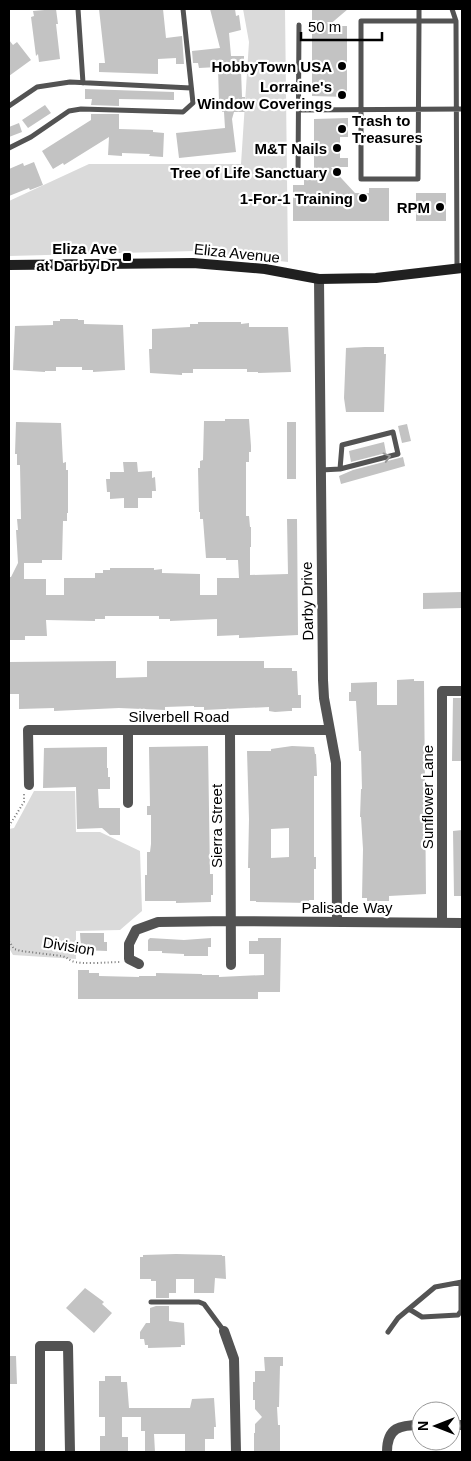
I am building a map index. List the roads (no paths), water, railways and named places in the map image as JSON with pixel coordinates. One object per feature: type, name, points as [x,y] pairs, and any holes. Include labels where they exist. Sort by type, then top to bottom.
[{"type":"street","name":"Eliza Avenue","points":[[9,265],[193,263],[265,269],[319,279],[376,278],[460,268]]},
{"type":"street","name":"Darby Drive","points":[[319,279],[323,680],[324,698],[336,763],[337,922]]},
{"type":"street","name":"Sunflower Lane","points":[[442,922],[442,691],[462,691]]},
{"type":"street","name":"Silverbell Road","points":[[29,785],[28,730],[330,730]]},
{"type":"street","name":"Sierra Street","points":[[230,730],[231,921]]},
{"type":"street","points":[[128,731],[128,803]]},
{"type":"street","points":[[231,921],[231,964]]},
{"type":"street","name":"Palisade Way","points":[[134,962],[129,944],[136,930],[158,922],[462,923]]},
{"type":"street","points":[[224,1331],[234,1359],[236,1452]]},
{"type":"street","points":[[40,1452],[40,1346],[68,1346],[70,1452]]},
{"type":"street","points":[[387,1452],[388,1440],[393,1431],[403,1425],[411,1425]]},
{"type":"lane","points":[[78,9],[83,83]]},
{"type":"lane","points":[[9,148],[31,137],[69,111],[81,109],[183,112],[193,103],[183,9]]},
{"type":"lane","points":[[419,9],[419,21],[418,110],[418,179],[361,179],[361,21],[419,21],[456,21]]},
{"type":"lane","points":[[452,9],[456,21],[459,109],[460,268]]},
{"type":"lane","points":[[298,176],[299,25]]},
{"type":"lane","points":[[9,106],[38,87],[70,82],[191,88]]},
{"type":"lane","points":[[299,110],[459,109]]},
{"type":"lane","points":[[321,470],[340,469],[398,454],[392,432],[342,445],[340,469]]},
{"type":"lane","points":[[388,1332],[398,1318],[435,1287],[461,1282],[461,1311],[458,1315],[422,1317],[409,1309]]},
{"type":"lane","points":[[151,1302],[199,1302],[204,1304],[224,1331]]},
{"type":"place","name":"HobbyTown USA","points":[[342,66]]},
{"type":"place","name":"Lorraine's Window Coverings","points":[[342,95]]},
{"type":"place","name":"Trash to Treasures","points":[[342,129]]},
{"type":"place","name":"M&T Nails","points":[[337,148]]},
{"type":"place","name":"Tree of Life Sanctuary","points":[[337,172]]},
{"type":"place","name":"1-For-1 Training","points":[[363,198]]},
{"type":"place","name":"RPM","points":[[440,207]]},
{"type":"place","name":"Eliza Ave at Darby Dr","points":[[127,257]]}]
